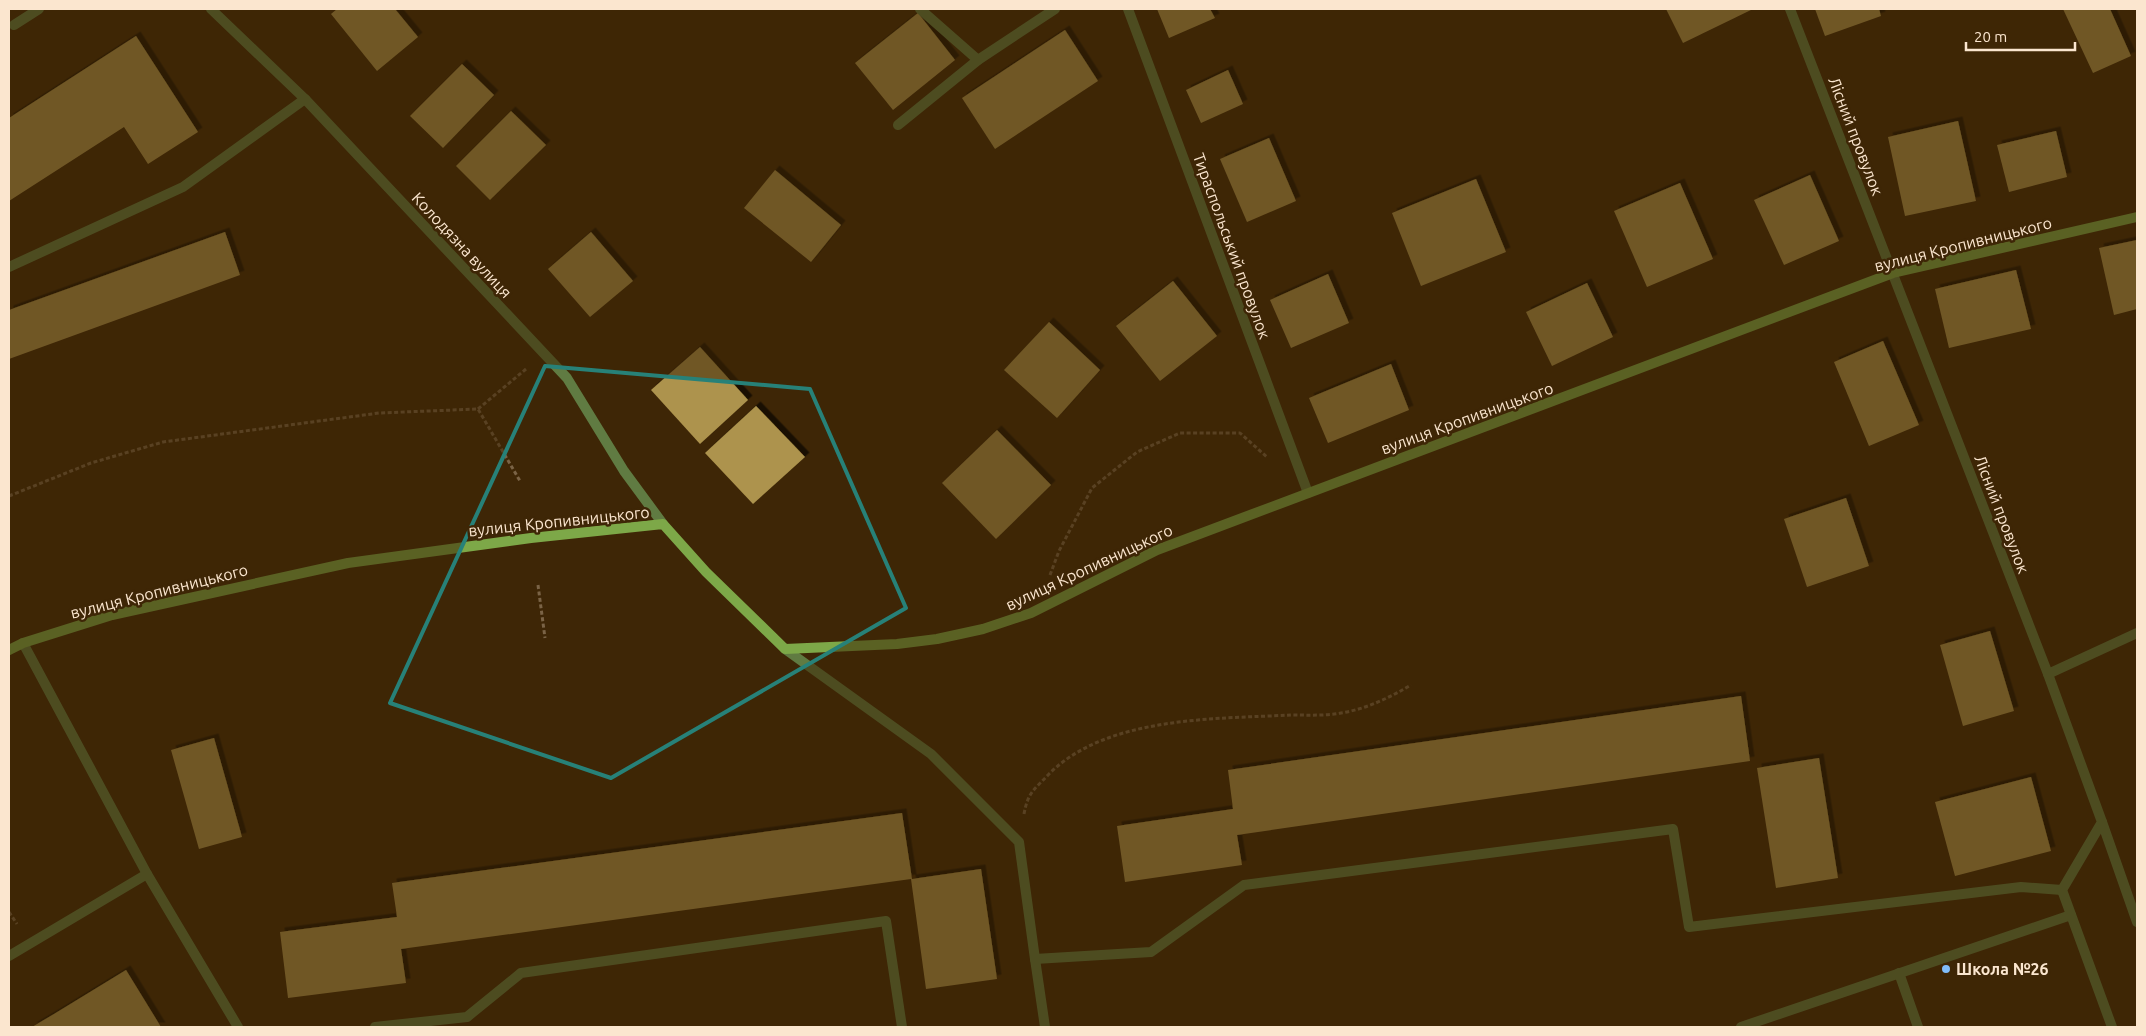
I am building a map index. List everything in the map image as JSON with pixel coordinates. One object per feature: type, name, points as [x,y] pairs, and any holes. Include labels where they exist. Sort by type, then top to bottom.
[{"type":"main road","name":"вулиця Кропивницького","points":[[9,650],[23,643],[112,615],[348,563],[531,538],[663,524],[706,572],[785,650],[898,644],[983,630],[1031,613],[1157,550],[1893,274],[2137,217]]},
{"type":"street","points":[[14,25],[39,9]]},
{"type":"street","name":"Колодязна вулиця","points":[[211,9],[305,99],[566,378],[624,471],[663,524]]},
{"type":"street","points":[[920,9],[978,60]]},
{"type":"street","points":[[898,125],[978,60],[1055,9]]},
{"type":"street","name":"Тираспольський провулок","points":[[1128,9],[1308,493]]},
{"type":"street","name":"Лісний провулок","points":[[1790,9],[2048,674],[2137,922]]},
{"type":"street","points":[[9,267],[183,187],[305,99]]},
{"type":"street","points":[[2048,674],[2137,633]]},
{"type":"street","points":[[23,643],[147,874],[238,1027]]},
{"type":"street","points":[[785,650],[931,754],[1019,842],[1045,1027]]},
{"type":"street","points":[[2062,890],[2102,822]]},
{"type":"street","points":[[1035,958],[1151,952],[1244,885],[1673,829],[1689,927],[2021,887],[2062,890]]},
{"type":"street","points":[[9,956],[147,874]]},
{"type":"street","points":[[2062,890],[2112,1027]]},
{"type":"street","points":[[1741,1027],[2071,915]]},
{"type":"street","points":[[375,1027],[467,1017],[521,973],[886,921],[902,1027]]},
{"type":"street","points":[[1899,973],[1918,1027]]},
{"type":"path","points":[[9,496],[91,463],[163,442],[379,413],[478,409],[544,354]]},
{"type":"path","points":[[478,409],[520,481]]},
{"type":"path","points":[[1031,613],[1043,598],[1059,551],[1092,488],[1137,452],[1180,433],[1240,433],[1274,463]]},
{"type":"path","points":[[538,585],[545,638]]},
{"type":"path","points":[[1019,842],[1028,796],[1058,765],[1100,741],[1147,727],[1227,718],[1341,713],[1387,700],[1411,685]]},
{"type":"highlighted area","points":[[545,366],[810,389],[906,608],[611,778],[390,703]]},
{"type":"building","points":[[337,9],[395,9],[418,37],[377,71],[331,14]]},
{"type":"building","points":[[1157,9],[1210,9],[1215,18],[1169,38]]},
{"type":"building","points":[[1666,9],[1753,9],[1683,43]]},
{"type":"building","points":[[1815,9],[1879,9],[1881,16],[1825,36]]},
{"type":"building","points":[[2063,9],[2110,9],[2131,56],[2093,73]]},
{"type":"building","points":[[918,13],[955,60],[893,110],[855,63]]},
{"type":"building","points":[[1065,30],[1098,81],[995,149],[962,98]]},
{"type":"building","points":[[136,36],[198,132],[148,164],[124,127],[9,201],[9,118]]},
{"type":"building","points":[[462,64],[494,95],[443,148],[410,116]]},
{"type":"building","points":[[1228,70],[1243,104],[1201,123],[1186,90]]},
{"type":"building","points":[[511,111],[546,145],[490,200],[456,166]]},
{"type":"building","points":[[1958,121],[1976,201],[1905,216],[1888,137]]},
{"type":"building","points":[[2056,131],[2067,177],[2009,192],[1997,145]]},
{"type":"building","points":[[1269,138],[1296,201],[1247,222],[1220,159]]},
{"type":"building","points":[[775,170],[841,225],[811,262],[744,208]]},
{"type":"building","points":[[1810,175],[1839,241],[1784,265],[1754,200]]},
{"type":"building","points":[[1476,179],[1506,252],[1421,286],[1392,213]]},
{"type":"building","points":[[1680,183],[1713,259],[1647,287],[1614,211]]},
{"type":"building","points":[[225,232],[240,275],[9,359],[9,310]]},
{"type":"building","points":[[591,232],[633,281],[590,317],[548,269]]},
{"type":"building","points":[[2137,240],[2137,309],[2114,315],[2099,248]]},
{"type":"building","points":[[2016,270],[2031,329],[1949,348],[1935,289]]},
{"type":"building","points":[[1328,274],[1349,323],[1291,348],[1270,300]]},
{"type":"building","points":[[1173,281],[1217,336],[1160,381],[1116,326]]},
{"type":"building","points":[[1587,283],[1613,337],[1552,366],[1526,312]]},
{"type":"building","points":[[1049,322],[1100,370],[1057,418],[1004,370]]},
{"type":"building","points":[[1883,341],[1919,425],[1869,446],[1834,362]]},
{"type":"building","points":[[700,347],[748,400],[700,444],[651,390]]},
{"type":"building","points":[[1391,364],[1409,410],[1328,443],[1309,398]]},
{"type":"building","points":[[756,406],[805,457],[753,504],[705,453]]},
{"type":"building","points":[[997,430],[1051,485],[996,539],[942,483]]},
{"type":"building","points":[[1846,498],[1869,566],[1807,587],[1784,519]]},
{"type":"building","points":[[1990,631],[2014,711],[1963,726],[1940,645]]},
{"type":"building","points":[[1741,696],[1750,761],[1237,835],[1242,865],[1125,882],[1117,826],[1233,809],[1228,770]]},
{"type":"building","points":[[214,738],[242,837],[199,849],[171,750]]},
{"type":"building","points":[[1819,758],[1838,878],[1776,888],[1757,768]]},
{"type":"building","points":[[2031,777],[2051,851],[1955,876],[1935,802]]},
{"type":"building","points":[[902,813],[912,879],[981,869],[997,979],[926,989],[911,879],[401,949],[406,983],[288,998],[280,932],[397,917],[392,883]]},
{"type":"building","points":[[126,970],[161,1027],[32,1027],[54,1014]]},
{"type":"place","name":"Школа №26","points":[[1946,969]]}]
